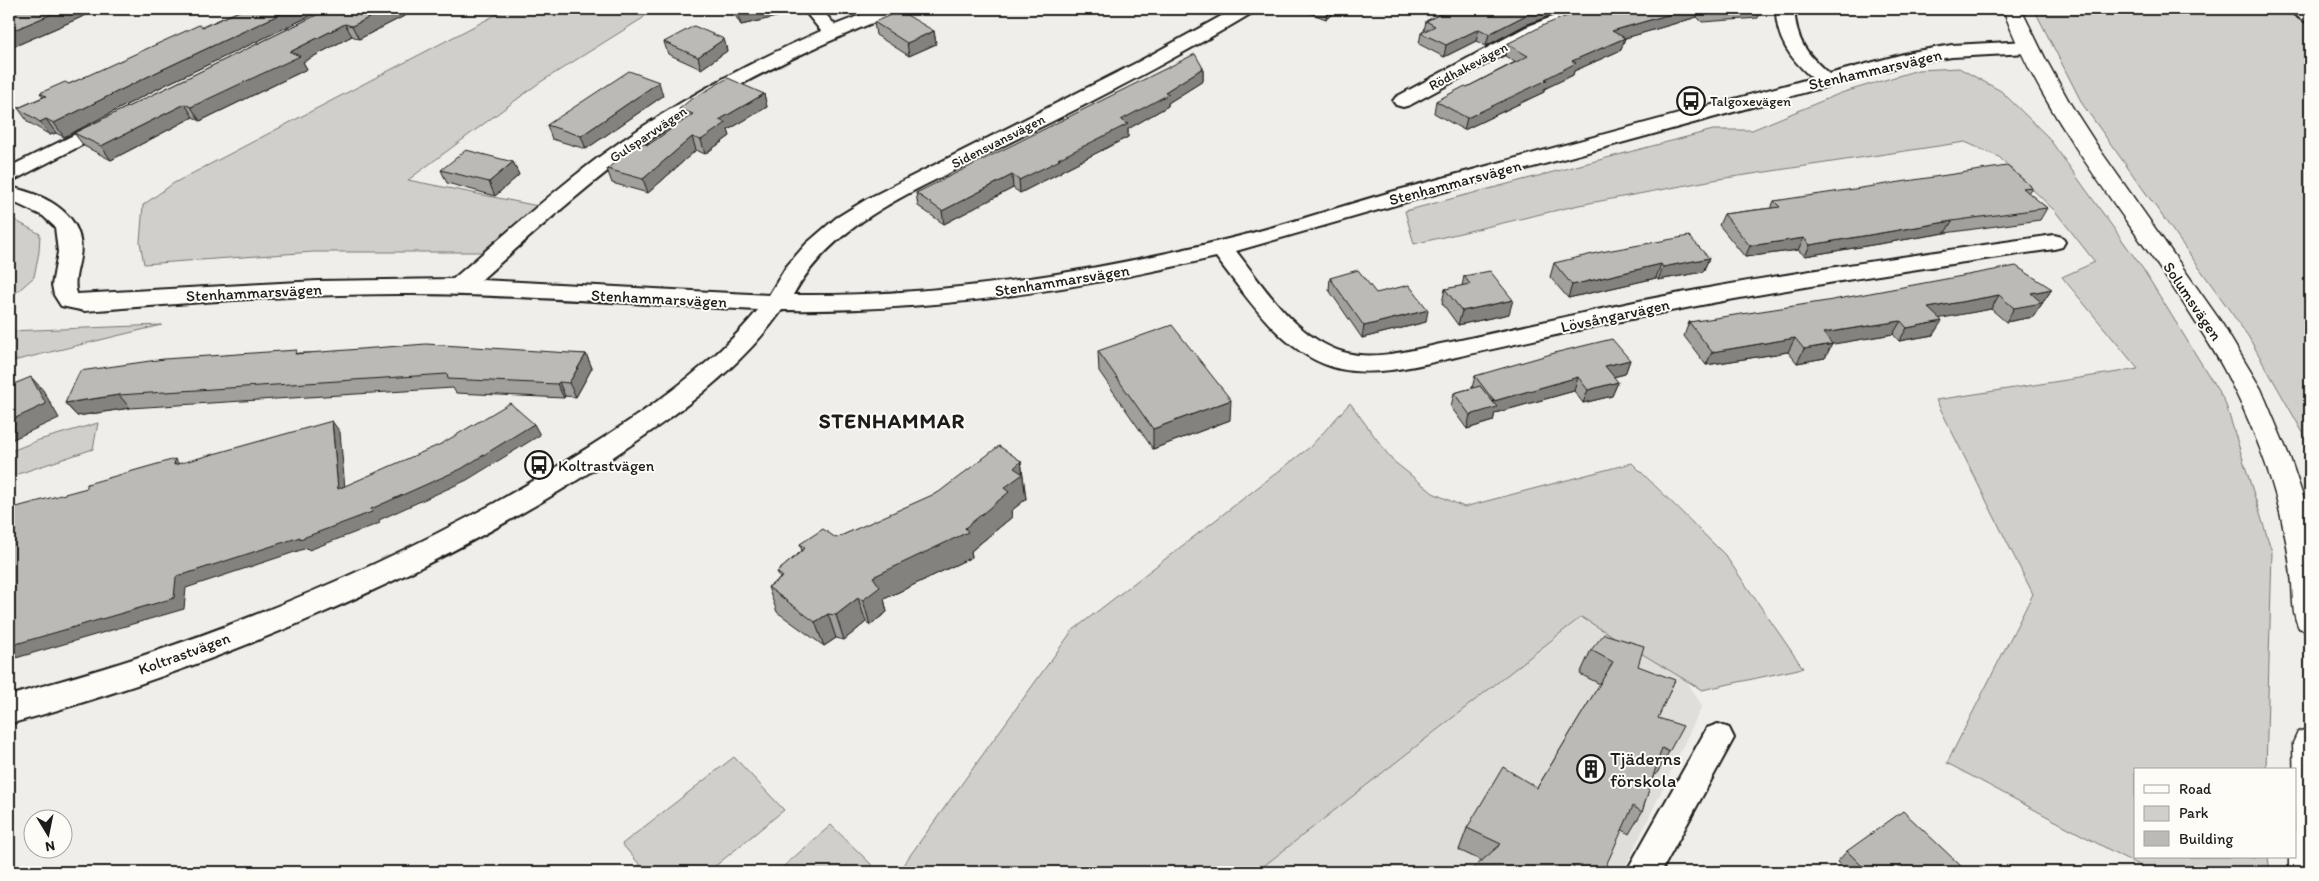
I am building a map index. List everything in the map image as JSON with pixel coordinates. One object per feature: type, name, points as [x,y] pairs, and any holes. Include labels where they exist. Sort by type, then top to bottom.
[{"type":"main road","name":"Solumsvägen","points":[[2012,9],[2028,47],[2074,127],[2209,323],[2241,376],[2266,431],[2292,502],[2305,567],[2310,619]]},
{"type":"main road","points":[[2307,872],[2310,742]]},
{"type":"street","points":[[812,9],[831,32]]},
{"type":"street","name":"Gulsparvvägen","points":[[459,287],[534,221],[606,162],[658,126],[750,72],[831,32],[891,9]]},
{"type":"street","name":"Sidensvansvägen","points":[[776,304],[791,276],[813,249],[843,224],[880,200],[1106,87],[1204,35],[1246,9]]},
{"type":"street","name":"Rödhakevägen","points":[[1403,101],[1533,31],[1589,9]]},
{"type":"street","points":[[1786,9],[1787,35],[1791,44],[1802,59],[1825,80]]},
{"type":"street","points":[[2296,9],[2310,17]]},
{"type":"street","name":"Stenhammarsvägen","points":[[9,193],[42,207],[61,220],[69,235],[69,256],[63,278],[63,292],[69,301],[85,303],[257,290],[364,287],[459,287],[776,304],[854,303],[936,298],[1004,290],[1120,272],[1221,248],[1354,209],[1919,56],[1986,48],[2028,47]]},
{"type":"street","points":[[9,175],[130,113]]},
{"type":"street","name":"Lövsångarvägen","points":[[1221,248],[1269,308],[1300,337],[1319,351],[1340,360],[1363,362],[1414,358],[1636,310],[1806,278],[2054,242]]},
{"type":"street","name":"Koltrastvägen","points":[[9,710],[151,666],[303,609],[426,551],[547,486],[634,430],[710,373],[746,341],[776,304]]},
{"type":"street","points":[[1643,872],[1718,738]]},
{"type":"shaded area","points":[[1581,617],[1687,681],[1702,706],[1623,872],[1256,872]]},
{"type":"green space","points":[[507,9],[649,9],[643,18],[539,83],[408,180],[538,206],[485,252],[314,252],[144,264],[140,242],[143,205],[174,183]]},
{"type":"green space","points":[[2034,9],[2281,9],[2310,26],[2310,445],[2248,336],[2083,105]]},
{"type":"green space","points":[[1959,68],[2001,91],[2048,137],[2143,269],[2225,402],[2272,552],[2266,768],[2134,768],[2134,858],[2268,858],[2270,872],[2151,872],[1947,763],[2033,594],[1936,400],[2138,369],[2062,277],[2095,262],[2055,211],[1999,157],[1965,142],[1719,179],[1579,205],[1414,244],[1405,211],[1713,130],[1752,130],[1841,93],[1918,70]]},
{"type":"green space","points":[[9,217],[40,234],[34,277],[9,299]]},
{"type":"green space","points":[[162,325],[9,362],[9,331]]},
{"type":"green space","points":[[1350,403],[1392,460],[1433,493],[1464,507],[1632,463],[1725,555],[1803,668],[1702,690],[1581,617],[1256,872],[898,872],[1072,631],[1310,447]]},
{"type":"green space","points":[[98,423],[93,449],[9,477],[9,452],[39,440]]},
{"type":"green space","points":[[734,757],[784,810],[708,872],[646,872],[622,844]]},
{"type":"green space","points":[[831,825],[879,872],[777,872]]},
{"type":"building","points":[[9,9],[64,9],[9,32]]},
{"type":"building","points":[[244,9],[291,9],[54,123],[46,119],[40,122],[18,108],[46,96],[40,93],[65,82],[69,84],[199,25],[203,27]]},
{"type":"building","points":[[329,9],[387,9],[352,26],[345,24],[290,52],[300,56],[191,107],[185,104],[101,146],[74,133]]},
{"type":"building","points":[[735,9],[752,9],[737,12]]},
{"type":"building","points":[[1451,9],[1541,9],[1489,34],[1479,29],[1446,45],[1421,33],[1435,26],[1426,21]]},
{"type":"building","points":[[1585,9],[1688,9],[1612,31],[1625,38],[1572,61],[1576,63],[1545,79],[1547,80],[1467,118],[1436,101],[1528,56],[1507,44],[1544,25]]},
{"type":"building","points":[[900,11],[934,31],[907,43],[874,22]]},
{"type":"building","points":[[694,26],[724,39],[698,57],[664,42]]},
{"type":"building","points":[[1195,54],[1203,68],[1165,92],[1169,94],[1121,120],[1128,124],[1058,159],[1060,160],[1019,180],[1012,175],[942,211],[916,193]]},
{"type":"building","points":[[629,71],[659,82],[581,136],[547,125]]},
{"type":"building","points":[[728,78],[764,94],[719,120],[726,123],[701,140],[692,137],[643,179],[607,169],[639,142],[648,145],[693,114],[679,109],[690,100]]},
{"type":"building","points":[[466,150],[513,162],[489,182],[441,170]]},
{"type":"building","points":[[2007,166],[2032,187],[2023,188],[2047,208],[1952,221],[1810,245],[1804,238],[1750,246],[1724,214],[1780,207],[1774,201]]},
{"type":"building","points":[[1689,236],[1709,258],[1663,267],[1661,264],[1572,285],[1554,263],[1601,252]]},
{"type":"building","points":[[2016,266],[2052,289],[2031,293],[2042,303],[2014,308],[1999,295],[1928,308],[1942,321],[1907,328],[1901,321],[1823,333],[1832,344],[1804,349],[1795,338],[1712,352],[1689,322],[1827,301]]},
{"type":"building","points":[[1358,270],[1376,293],[1409,285],[1428,310],[1364,326],[1330,278]]},
{"type":"building","points":[[1490,271],[1513,300],[1462,311],[1445,289],[1470,284],[1464,276]]},
{"type":"building","points":[[1172,325],[1231,400],[1153,429],[1098,351]]},
{"type":"building","points":[[1612,339],[1630,360],[1605,366],[1618,382],[1588,390],[1578,377],[1494,401],[1475,376],[1558,352]]},
{"type":"building","points":[[426,344],[586,354],[569,383],[448,379],[447,374],[119,395],[65,403],[80,371],[164,359],[297,350],[295,354]]},
{"type":"building","points":[[31,377],[46,404],[9,421],[9,386]]},
{"type":"building","points":[[1480,386],[1497,407],[1470,415],[1454,393]]},
{"type":"building","points":[[510,403],[534,424],[461,469],[371,509],[372,512],[300,539],[300,537],[176,577],[174,598],[9,646],[9,509],[87,488],[87,484],[175,459],[174,465],[332,421],[338,489],[441,444]]},
{"type":"building","points":[[999,446],[1021,461],[1014,468],[1023,474],[1004,488],[1009,492],[965,528],[968,532],[873,577],[880,587],[863,600],[858,598],[836,615],[828,614],[815,622],[768,587],[783,577],[777,572],[805,548],[800,544],[823,529],[836,538],[939,492]]},
{"type":"building","name":"Tjäderns förskola","points":[[1604,634],[1644,646],[1638,666],[1675,680],[1658,718],[1683,726],[1669,752],[1662,748],[1642,812],[1633,806],[1603,872],[1469,872],[1501,844],[1467,828],[1503,767],[1537,788],[1613,662],[1591,650]]},
{"type":"building","points":[[1903,811],[1962,867],[1954,872],[1860,872],[1865,869],[1847,851]]},
{"type":"place","name":"Talgoxevägen","points":[[1691,101]]},
{"type":"place","name":"Koltrastvägen","points":[[539,465]]},
{"type":"place","name":"Tjäderns förskola","points":[[1591,769]]},
{"type":"district","name":"STENHAMMAR","points":[[892,421]]}]
